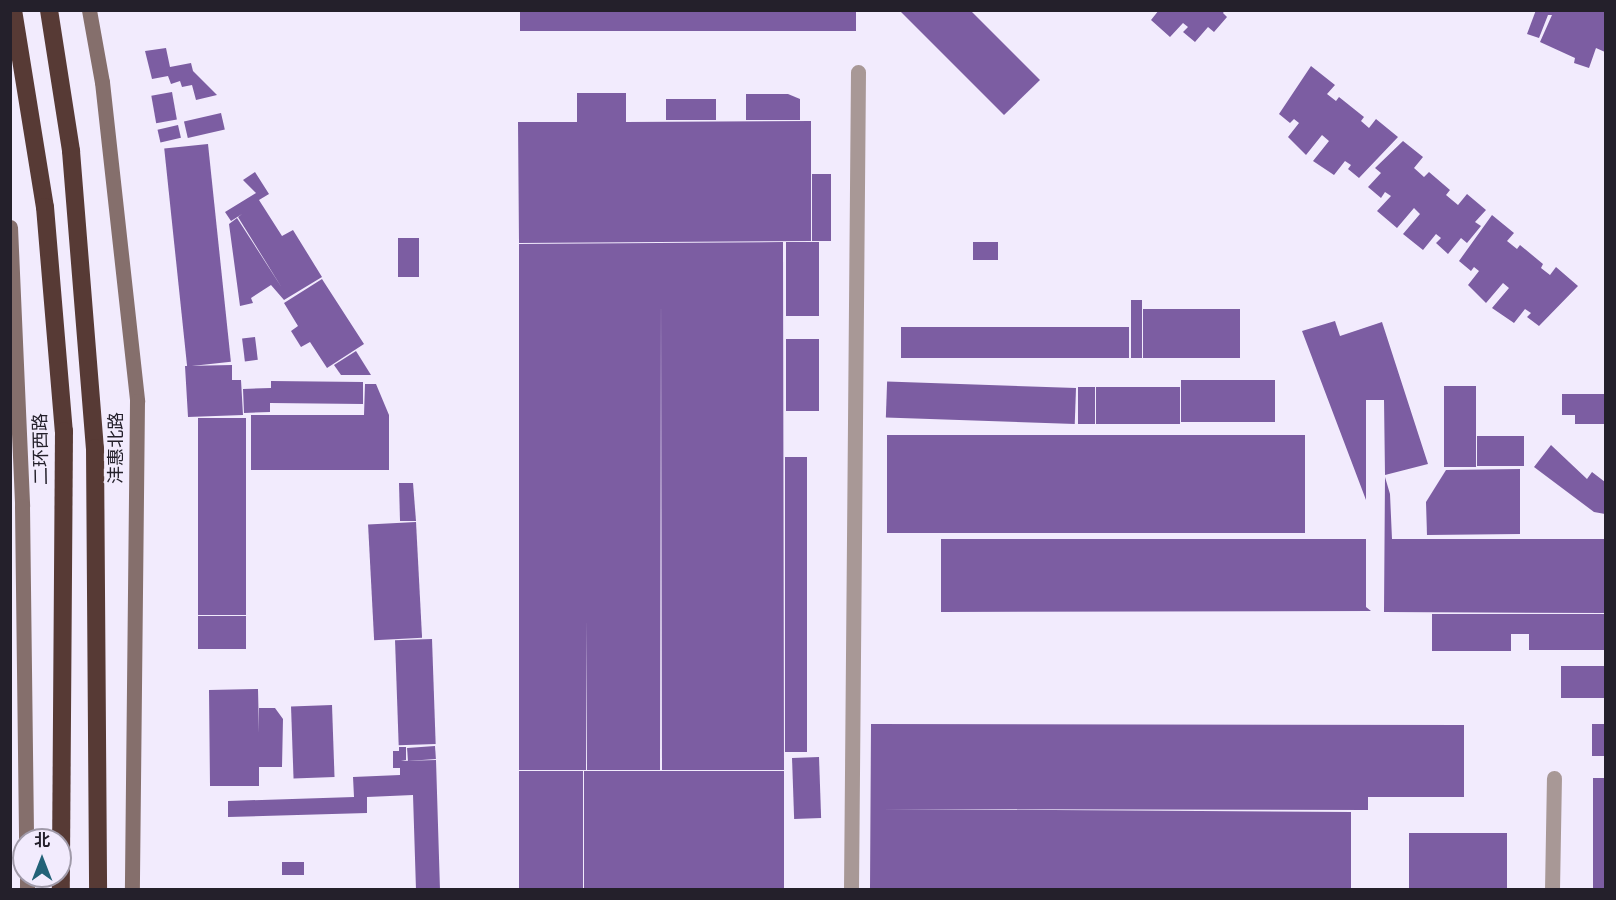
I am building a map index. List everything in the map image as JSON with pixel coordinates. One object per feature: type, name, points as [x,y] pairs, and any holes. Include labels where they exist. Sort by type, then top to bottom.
[{"type":"highway","name":"二环西路","points":[[13,10],[45,207],[64,431],[61,890]]},
{"type":"highway","points":[[49,10],[71,151],[95,448],[98,890]]},
{"type":"main road","name":"沣惠北路","points":[[89,10],[102,82],[136,401],[132,890]]},
{"type":"main road","points":[[10,227],[22,506],[26,828]]},
{"type":"street","points":[[851,890],[858,72]]},
{"type":"street","points":[[1552,890],[1554,778]]},
{"type":"building","points":[[520,10],[856,10],[856,31],[520,31]]},
{"type":"building","points":[[899,10],[970,10],[1040,80],[1004,115]]},
{"type":"building","points":[[1159,10],[1225,10],[1223,13],[1227,17],[1214,32],[1208,27],[1195,42],[1183,32],[1188,27],[1183,23],[1170,37],[1151,20]]},
{"type":"building","points":[[1536,10],[1605,10],[1605,52],[1596,48],[1589,68],[1574,63],[1575,58],[1540,42],[1552,15],[1548,15],[1539,38],[1527,34]]},
{"type":"building","points":[[166,48],[170,67],[191,63],[193,71],[217,95],[196,100],[192,85],[182,87],[180,81],[171,84],[168,76],[152,79],[145,51]]},
{"type":"building","points":[[1311,66],[1335,85],[1327,94],[1336,101],[1339,97],[1364,117],[1361,121],[1369,128],[1376,119],[1398,137],[1359,178],[1348,169],[1351,165],[1345,161],[1334,175],[1313,161],[1329,141],[1322,135],[1306,155],[1288,137],[1299,123],[1294,119],[1290,123],[1279,114]]},
{"type":"building","points":[[172,92],[177,120],[156,123],[151,96]]},
{"type":"building","points":[[577,93],[626,93],[626,122],[811,121],[811,241],[519,243],[518,122],[577,122]]},
{"type":"building","points":[[746,94],[788,94],[800,99],[800,120],[746,120]]},
{"type":"building","points":[[666,99],[716,99],[716,120],[666,120]]},
{"type":"building","points":[[221,113],[225,130],[188,138],[184,122]]},
{"type":"building","points":[[178,125],[181,138],[160,142],[158,130]]},
{"type":"building","points":[[1403,141],[1423,157],[1414,168],[1424,177],[1429,172],[1450,190],[1446,195],[1458,205],[1467,194],[1486,210],[1475,222],[1481,226],[1467,243],[1461,238],[1448,254],[1436,243],[1441,238],[1436,234],[1423,250],[1403,234],[1420,214],[1414,208],[1397,228],[1377,211],[1391,196],[1385,192],[1381,198],[1368,187],[1381,173],[1375,168]]},
{"type":"building","points":[[208,144],[231,362],[187,366],[164,149]]},
{"type":"building","points":[[255,172],[269,194],[259,200],[282,236],[293,230],[322,277],[284,300],[271,285],[251,298],[253,303],[240,306],[229,224],[237,218],[282,288],[238,217],[242,214],[231,221],[225,212],[256,193],[243,180]]},
{"type":"building","points":[[812,174],[831,174],[831,241],[812,241]]},
{"type":"building","points":[[1492,215],[1514,233],[1507,241],[1517,249],[1520,245],[1543,264],[1541,268],[1550,275],[1556,267],[1578,286],[1539,326],[1527,317],[1531,313],[1525,309],[1514,323],[1492,308],[1509,288],[1503,283],[1486,303],[1468,285],[1479,271],[1474,267],[1471,271],[1459,261]]},
{"type":"building","points":[[398,238],[419,238],[419,277],[398,277]]},
{"type":"building","points":[[783,242],[784,770],[662,770],[661,296],[660,770],[587,770],[587,619],[586,770],[519,770],[519,244]]},
{"type":"building","points":[[786,242],[819,242],[819,316],[786,316]]},
{"type":"building","points":[[973,242],[998,242],[998,260],[973,260]]},
{"type":"building","points":[[322,279],[364,344],[327,368],[310,342],[301,347],[291,331],[298,326],[284,303]]},
{"type":"building","points":[[1131,300],[1142,300],[1142,358],[1131,358]]},
{"type":"building","points":[[1143,309],[1240,309],[1240,358],[1143,358]]},
{"type":"building","points":[[1335,321],[1340,336],[1382,322],[1428,464],[1385,475],[1384,400],[1366,400],[1366,500],[1302,331]]},
{"type":"building","points":[[901,327],[1129,327],[1129,358],[901,358]]},
{"type":"building","points":[[255,337],[258,360],[245,361],[242,339]]},
{"type":"building","points":[[786,339],[819,339],[819,411],[786,411]]},
{"type":"building","points":[[356,351],[371,375],[341,375],[334,365]]},
{"type":"building","points":[[232,365],[232,380],[241,380],[243,415],[188,417],[185,366]]},
{"type":"building","points":[[1181,380],[1275,380],[1275,422],[1181,422]]},
{"type":"building","points":[[271,381],[363,382],[363,404],[270,403],[270,412],[244,413],[243,389],[271,388]]},
{"type":"building","points":[[887,381],[1076,388],[1075,424],[886,417]]},
{"type":"building","points":[[365,384],[376,384],[389,415],[389,470],[251,470],[251,415],[364,415]]},
{"type":"building","points":[[1444,386],[1476,386],[1476,467],[1444,467]]},
{"type":"building","points":[[1078,387],[1095,387],[1095,424],[1078,424]]},
{"type":"building","points":[[1096,387],[1180,387],[1180,424],[1096,424]]},
{"type":"building","points":[[1562,394],[1605,394],[1605,424],[1575,424],[1575,415],[1562,415]]},
{"type":"building","points":[[198,418],[246,418],[246,615],[198,615]]},
{"type":"building","points":[[887,435],[1305,435],[1305,533],[887,533]]},
{"type":"building","points":[[1477,436],[1524,436],[1524,466],[1477,466]]},
{"type":"building","points":[[1551,445],[1587,479],[1592,472],[1605,482],[1605,514],[1594,512],[1534,467]]},
{"type":"building","points":[[785,457],[807,457],[807,752],[785,752]]},
{"type":"building","points":[[1520,469],[1520,534],[1427,535],[1426,502],[1446,470]]},
{"type":"building","points":[[1385,477],[1390,494],[1392,539],[1605,539],[1605,613],[1384,612]]},
{"type":"building","points":[[399,483],[413,483],[416,521],[400,521]]},
{"type":"building","points":[[416,522],[422,638],[374,640],[368,525]]},
{"type":"building","points":[[941,539],[1366,539],[1366,607],[1371,611],[941,612]]},
{"type":"building","points":[[1432,614],[1605,614],[1605,650],[1529,650],[1529,634],[1511,634],[1511,651],[1432,651]]},
{"type":"building","points":[[198,616],[246,616],[246,649],[198,649]]},
{"type":"building","points":[[432,639],[436,744],[399,745],[395,640]]},
{"type":"building","points":[[1561,666],[1605,666],[1605,698],[1561,698]]},
{"type":"building","points":[[258,689],[259,733],[259,708],[275,708],[283,719],[282,767],[259,767],[259,786],[210,786],[209,690]]},
{"type":"building","points":[[332,705],[335,777],[294,778],[291,706]]},
{"type":"building","points":[[871,724],[1464,725],[1464,797],[1368,797],[1368,810],[879,809],[1351,812],[1351,890],[870,890]]},
{"type":"building","points":[[1592,724],[1605,724],[1605,756],[1592,756]]},
{"type":"building","points":[[435,746],[436,759],[408,761],[407,748]]},
{"type":"building","points":[[399,747],[406,747],[406,760],[401,761],[436,760],[440,890],[416,890],[413,795],[367,797],[367,813],[228,817],[228,801],[354,797],[353,777],[400,775],[400,768],[393,768],[393,751],[399,751]]},
{"type":"building","points":[[819,757],[821,818],[794,819],[792,758]]},
{"type":"building","points":[[519,771],[583,771],[583,890],[519,890]]},
{"type":"building","points":[[584,771],[784,771],[784,890],[584,890]]},
{"type":"building","points":[[1593,778],[1605,778],[1605,890],[1593,890]]},
{"type":"building","points":[[1409,833],[1507,833],[1507,890],[1409,890]]},
{"type":"building","points":[[282,862],[304,862],[304,875],[282,875]]}]
